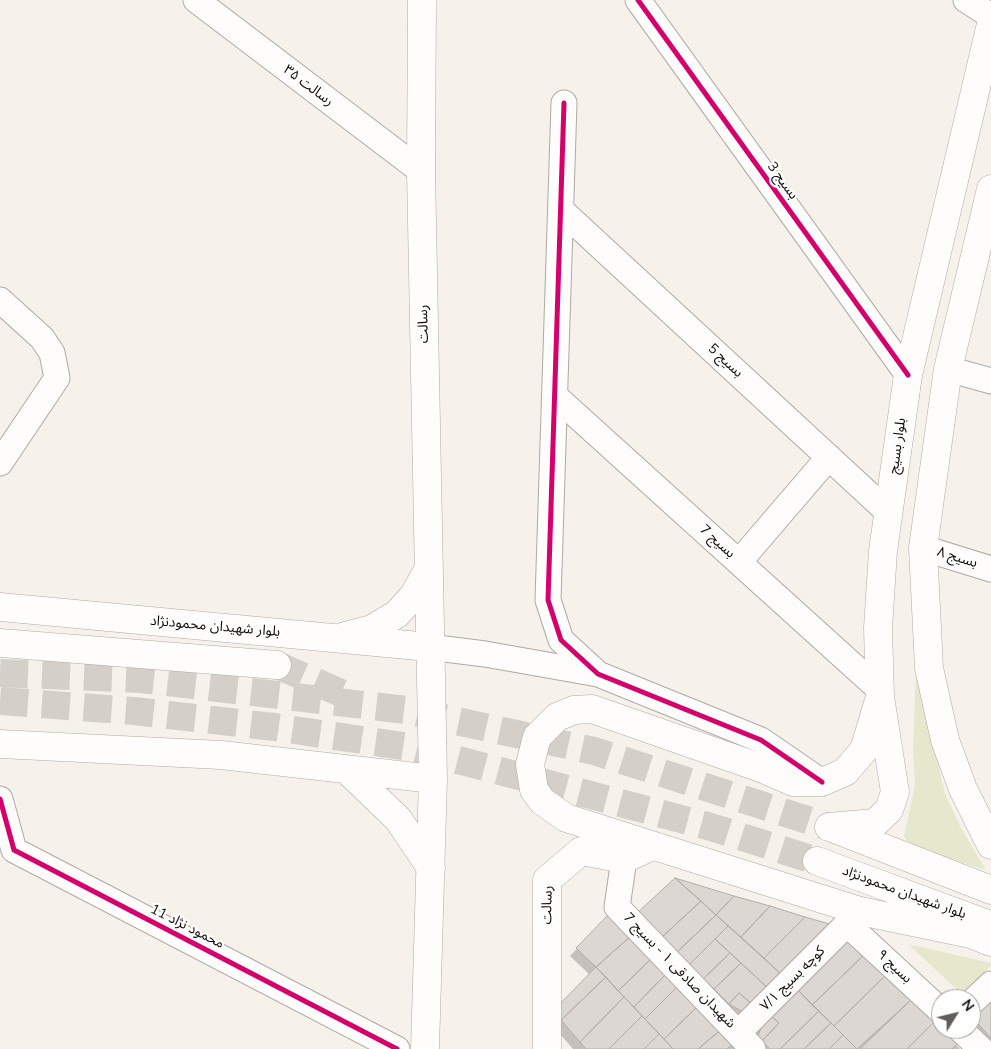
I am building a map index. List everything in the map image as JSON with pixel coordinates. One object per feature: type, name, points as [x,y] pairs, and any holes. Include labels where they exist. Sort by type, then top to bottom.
[{"type":"main road","name":"رسالت","points":[[422,0],[421,171],[433,779]]},
{"type":"main road","name":"بلوار بسیج","points":[[991,24],[908,375],[883,551],[878,628],[880,693],[895,792],[889,810],[875,823],[829,827],[991,890]]},
{"type":"main road","points":[[991,189],[948,368],[923,548],[929,668],[945,740],[963,789],[991,845]]},
{"type":"main road","points":[[334,638],[372,629],[396,614],[414,595],[428,570]]},
{"type":"main road","name":"بلوار شهیدان محمودنژاد","points":[[0,608],[430,648]]},
{"type":"main road","points":[[0,643],[277,665]]},
{"type":"main road","points":[[880,693],[864,750],[845,772],[822,782],[793,782],[761,768],[592,709],[574,710],[557,718],[544,728],[537,737],[530,764],[534,790],[542,801],[566,818],[860,911],[971,934],[991,942]]},
{"type":"main road","points":[[0,744],[221,755],[348,771],[433,779],[426,1049]]},
{"type":"main road","points":[[348,771],[398,819],[431,868]]},
{"type":"main road","points":[[624,859],[652,846]]},
{"type":"main road","name":"رسالت","points":[[552,1043],[547,880],[581,850],[624,859]]},
{"type":"main road","name":"بلوار شهیدان محمودنژاد","points":[[817,861],[991,925]]},
{"type":"street","name":"رسالت ۳۵","points":[[196,0],[421,171]]},
{"type":"street","name":"بسیج 3","points":[[638,0],[908,375]]},
{"type":"street","points":[[966,0],[991,16]]},
{"type":"street","points":[[564,103],[548,600],[561,640],[598,674]]},
{"type":"street","name":"بسیج 5","points":[[561,210],[888,512]]},
{"type":"street","points":[[0,300],[42,338],[52,353],[57,378],[0,463]]},
{"type":"street","points":[[948,368],[991,381]]},
{"type":"street","name":"بسیج 7","points":[[555,396],[739,562],[880,693]]},
{"type":"street","points":[[739,562],[829,457]]},
{"type":"street","name":"بسیج ۸","points":[[923,548],[991,569]]},
{"type":"street","points":[[430,648],[485,654],[598,674],[761,740],[822,782]]},
{"type":"street","name":"محمود نژاد 11","points":[[0,799],[14,850],[397,1049]]},
{"type":"street","name":"شهیدان صادقی ۱ - بسیج 7","points":[[624,859],[617,907],[745,1041]]},
{"type":"street","name":"کوچه بسیج ۷/۱","points":[[745,1041],[848,924]]},
{"type":"street","name":"بسیج ۹","points":[[848,924],[931,1002]]},
{"type":"street","points":[[981,994],[991,984]]},
{"type":"street","points":[[970,1039],[981,1049]]},
{"type":"green space","points":[[916,669],[945,794],[961,828],[986,870],[912,848],[904,836],[915,785],[913,751]]},
{"type":"green space","points":[[908,944],[991,963],[970,989],[956,989]]},
{"type":"building","points":[[675,878],[734,896],[716,915]]},
{"type":"building","points":[[675,878],[701,901],[661,938],[636,914]]},
{"type":"building","points":[[734,896],[770,906],[741,937],[716,915]]},
{"type":"building","points":[[701,901],[716,915],[676,953],[661,938]]},
{"type":"building","points":[[770,906],[805,917],[764,958],[741,937]]},
{"type":"building","points":[[609,914],[631,936],[596,967],[576,948]]},
{"type":"building","points":[[716,915],[728,926],[689,965],[676,953]]},
{"type":"building","points":[[805,917],[833,925],[783,976],[764,958]]},
{"type":"building","points":[[728,926],[783,976],[770,990],[715,939]]},
{"type":"building","points":[[631,936],[652,958],[618,991],[596,967]]},
{"type":"building","points":[[847,937],[865,954],[812,1005],[796,988]]},
{"type":"building","points":[[715,939],[730,953],[703,979],[689,965]]},
{"type":"building","points":[[730,953],[741,963],[714,989],[703,979]]},
{"type":"building","points":[[865,954],[886,975],[834,1026],[812,1005]]},
{"type":"building","points":[[652,958],[667,973],[634,1007],[618,991]]},
{"type":"building","points":[[741,963],[770,990],[754,1006],[739,993],[729,1004],[714,989]]},
{"type":"building","points":[[596,967],[606,977],[561,1020],[553,1011]]},
{"type":"building","points":[[667,973],[679,985],[645,1019],[634,1007]]},
{"type":"building","points":[[886,975],[911,1000],[857,1049],[834,1026]]},
{"type":"building","points":[[606,977],[624,997],[580,1042],[561,1020]]},
{"type":"building","points":[[679,985],[699,1005],[664,1039],[645,1019]]},
{"type":"building","points":[[796,988],[819,1011],[780,1049],[770,1049],[762,1041],[779,1023],[769,1014]]},
{"type":"building","points":[[739,993],[754,1006],[746,1014],[729,1004]]},
{"type":"building","points":[[624,997],[642,1016],[609,1049],[586,1049],[580,1042]]},
{"type":"building","points":[[991,997],[991,1037],[981,1027],[981,1006]]},
{"type":"building","points":[[911,1000],[931,1019],[931,1025],[907,1049],[860,1049]]},
{"type":"building","points":[[699,1005],[722,1029],[698,1049],[673,1049],[664,1039]]},
{"type":"building","points":[[819,1011],[831,1023],[804,1049],[780,1049]]},
{"type":"building","points":[[769,1014],[779,1023],[762,1041],[758,1037],[763,1021]]},
{"type":"building","points":[[642,1016],[659,1034],[644,1049],[609,1049]]},
{"type":"building","points":[[831,1023],[843,1035],[829,1049],[804,1049]]},
{"type":"building","points":[[931,1025],[931,1039],[952,1039],[957,1044],[952,1049],[907,1049]]},
{"type":"building","points":[[722,1029],[735,1042],[727,1049],[698,1049]]},
{"type":"building","points":[[659,1034],[673,1049],[644,1049]]},
{"type":"building","points":[[843,1035],[857,1049],[829,1049]]},
{"type":"tunnel","points":[[277,665],[341,693]]},
{"type":"tunnel","points":[[0,673],[141,679],[406,710],[594,751],[829,827]]},
{"type":"tunnel","points":[[0,701],[134,711],[274,727],[409,747],[711,827],[817,861]]},
{"type":"cycle path","points":[[638,0],[908,375]]},
{"type":"cycle path","points":[[564,103],[548,600],[561,640],[598,674],[761,740],[822,782]]},
{"type":"cycle path","points":[[0,799],[14,850],[397,1049]]}]
